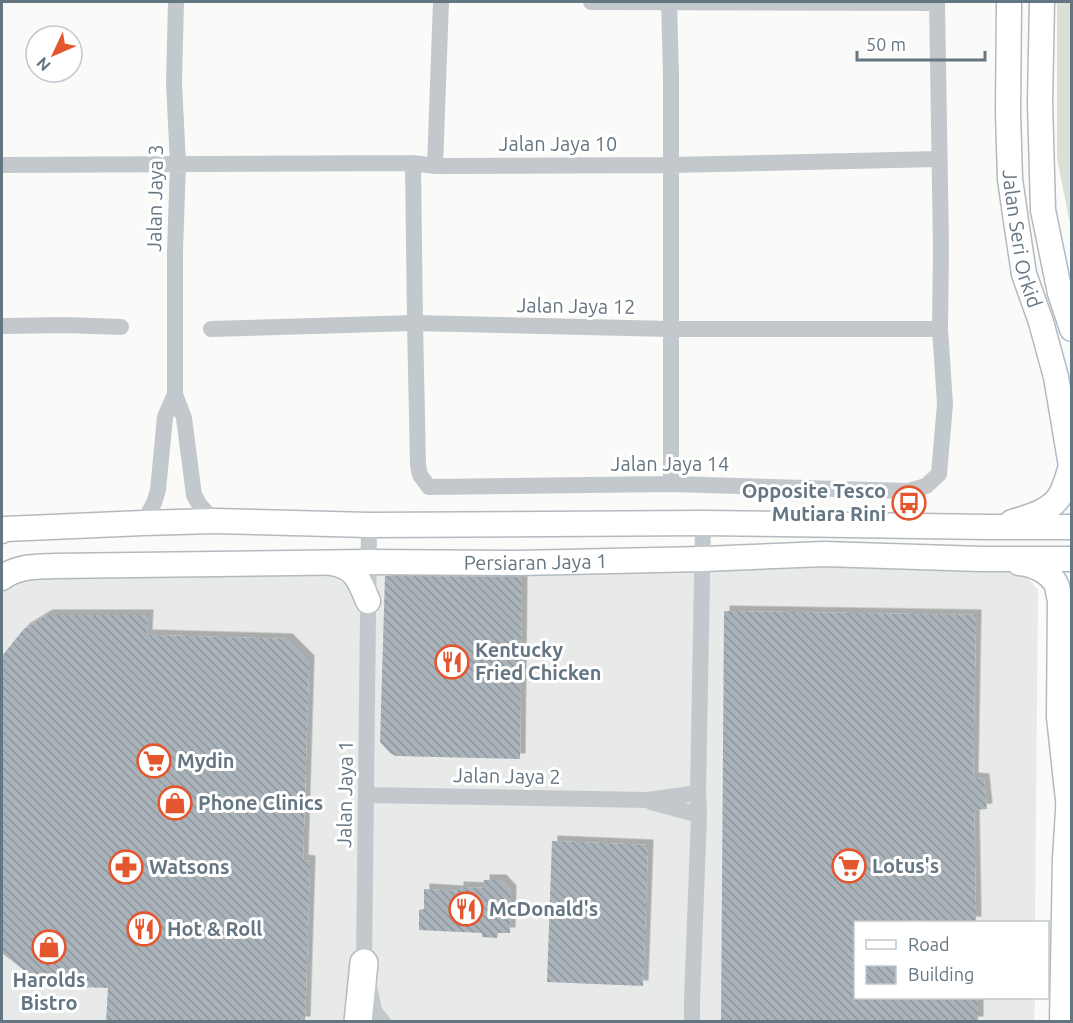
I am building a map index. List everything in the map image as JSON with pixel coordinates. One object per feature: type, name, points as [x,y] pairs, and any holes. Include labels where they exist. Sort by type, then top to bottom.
[{"type":"main road","name":"Jalan Seri Orkid","points":[[1010,2],[1008,113],[1011,179],[1016,221],[1024,274],[1041,322],[1056,377],[1071,472]]},
{"type":"main road","name":"Jalan Seri Orkid","points":[[1042,2],[1040,102],[1043,210],[1060,292],[1071,329]]},
{"type":"main road","points":[[989,527],[1034,515],[1050,506],[1061,495],[1071,466]]},
{"type":"main road","name":"Persiaran Jaya 1","points":[[2,531],[5,529],[214,521],[369,525],[703,523],[1071,527]]},
{"type":"main road","name":"Persiaran Jaya 1","points":[[2,578],[6,574],[25,567],[326,562],[519,563],[844,554],[982,559],[1071,559]]},
{"type":"main road","points":[[982,559],[1030,564],[1048,574],[1056,584],[1060,601],[1059,717],[1069,809]]},
{"type":"main road","points":[[326,562],[342,565],[358,577],[368,601]]},
{"type":"main road","points":[[1062,1022],[1065,859],[1071,726]]},
{"type":"main road","points":[[358,1022],[364,963]]},
{"type":"street","name":"Jalan Jaya 3","points":[[175,394],[175,251],[178,164],[174,83],[176,2]]},
{"type":"street","points":[[435,166],[441,2]]},
{"type":"street","points":[[591,2],[937,2],[940,329]]},
{"type":"street","points":[[669,2],[671,484]]},
{"type":"street","name":"Jalan Jaya 10","points":[[2,165],[413,163],[435,166],[670,165],[939,159]]},
{"type":"street","points":[[413,163],[415,323]]},
{"type":"street","name":"Jalan Jaya 12","points":[[211,329],[415,323],[671,329],[940,329]]},
{"type":"street","name":"Jalan Jaya 14","points":[[415,323],[418,465],[420,475],[429,487],[436,488],[671,484],[908,491],[926,486],[939,474],[945,404],[940,329]]},
{"type":"street","points":[[2,326],[121,327]]},
{"type":"street","points":[[175,394],[184,418],[194,495],[214,521]]},
{"type":"street","points":[[143,523],[158,490],[165,417],[175,394]]},
{"type":"street","points":[[692,1022],[699,815],[703,523]]},
{"type":"street","name":"Jalan Jaya 1","points":[[369,525],[364,963],[374,1010],[383,1022]]},
{"type":"street","name":"Jalan Jaya 2","points":[[366,795],[647,800],[698,793]]},
{"type":"street","name":"Jalan Jaya 2","points":[[647,800],[657,805],[699,815]]},
{"type":"shaded area","points":[[1057,2],[1071,2],[1071,229],[1057,158]]},
{"type":"shaded area","points":[[1000,558],[1023,573],[1038,590],[1035,921],[854,921],[854,999],[1035,999],[1034,1021],[2,1021],[2,577]]},
{"type":"building","name":"Kentucky Fried Chicken","points":[[385,576],[522,577],[520,759],[396,756],[380,742]]},
{"type":"building","name":"Lotus's","points":[[724,611],[976,615],[973,778],[984,779],[987,809],[974,810],[976,921],[854,921],[854,999],[978,999],[978,1022],[721,1022]]},
{"type":"building","name":"Mydin","points":[[47,615],[148,615],[147,635],[287,639],[309,661],[303,860],[310,861],[305,1022],[106,1022],[108,988],[44,986],[2,953],[2,656],[24,629]]},
{"type":"building","points":[[552,841],[648,845],[643,986],[547,982]]},
{"type":"building","name":"McDonald's","points":[[484,880],[501,880],[511,891],[510,933],[498,933],[497,938],[482,937],[482,933],[419,930],[419,910],[424,909],[424,889],[458,891],[458,887],[484,888]]},
{"type":"place","name":"Opposite Tesco Mutiara Rini","points":[[909,503]]},
{"type":"place","name":"Kentucky Fried Chicken","points":[[452,662]]},
{"type":"place","name":"Mydin","points":[[154,761]]},
{"type":"place","name":"Phone Clinics","points":[[175,803]]},
{"type":"place","name":"Lotus's","points":[[849,866]]},
{"type":"place","name":"Watsons","points":[[126,867]]},
{"type":"place","name":"McDonald's","points":[[466,909]]},
{"type":"place","name":"Hot & Roll","points":[[144,929]]},
{"type":"place","name":"Harolds Bistro","points":[[49,947]]}]
